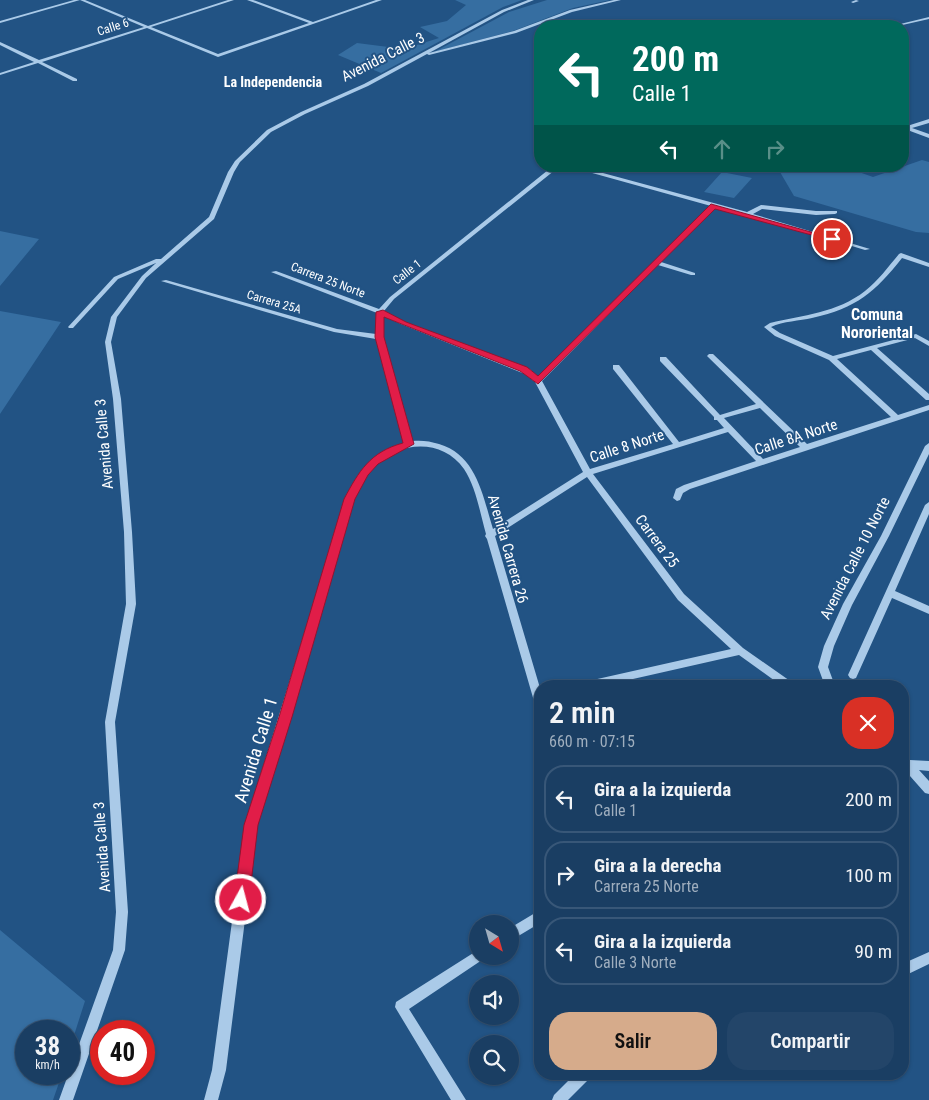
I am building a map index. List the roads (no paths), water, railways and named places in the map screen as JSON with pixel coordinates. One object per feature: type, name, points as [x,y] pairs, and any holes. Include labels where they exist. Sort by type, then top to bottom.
[{"type":"street","points":[[0,22],[78,0]]},
{"type":"street","points":[[82,0],[218,56],[380,0]]},
{"type":"street","name":"Calle 6","points":[[0,74],[232,0]]},
{"type":"street","points":[[249,0],[313,23]]},
{"type":"street","name":"Avenida Calle 3","points":[[66,1100],[119,950],[122,912],[110,722],[131,604],[128,532],[117,399],[108,342],[111,324],[120,306],[144,276],[212,218],[231,172],[249,150],[270,131],[302,113],[366,85],[503,11],[532,0]]},
{"type":"street","points":[[547,20],[619,0]]},
{"type":"street","points":[[909,23],[929,18]]},
{"type":"street","points":[[419,56],[515,32],[534,25]]},
{"type":"street","points":[[0,43],[75,80]]},
{"type":"street","points":[[909,126],[929,121]]},
{"type":"street","points":[[909,128],[929,136]]},
{"type":"street","name":"Calle 1","points":[[380,312],[392,298],[550,172]]},
{"type":"street","points":[[592,172],[748,214],[867,249]]},
{"type":"street","points":[[538,382],[714,206]]},
{"type":"street","points":[[748,214],[762,206],[816,213],[835,212]]},
{"type":"street","points":[[897,418],[832,358],[820,350],[773,333],[766,328],[772,324],[823,314],[858,299],[873,287],[901,255],[929,265]]},
{"type":"street","points":[[71,327],[116,278],[168,256]]},
{"type":"street","points":[[658,263],[693,274]]},
{"type":"street","name":"Carrera 25 Norte","points":[[274,272],[524,369],[538,382]]},
{"type":"street","name":"Carrera 25A","points":[[164,281],[336,331],[379,337]]},
{"type":"street","points":[[380,312],[379,337],[409,444]]},
{"type":"street","points":[[832,358],[916,336],[929,344]]},
{"type":"street","points":[[873,348],[929,398]]},
{"type":"street","points":[[711,356],[806,448]]},
{"type":"street","points":[[663,359],[717,418],[762,463]]},
{"type":"street","points":[[616,367],[678,445]]},
{"type":"street","name":"Carrera 25","points":[[538,382],[588,472],[681,597],[740,650],[781,680]]},
{"type":"street","points":[[717,418],[761,405]]},
{"type":"street","name":"Calle 8A Norte","points":[[677,498],[679,491],[687,487],[929,407]]},
{"type":"street","name":"Calle 8 Norte","points":[[489,536],[588,472],[728,429]]},
{"type":"street","name":"Avenida Carrera 26","points":[[409,444],[425,442],[443,447],[455,453],[467,465],[474,479],[489,536],[534,683]]},
{"type":"street","name":"Avenida Calle 1","points":[[211,1100],[219,1070],[251,825],[286,717],[340,526],[350,499],[364,473],[386,453],[409,444]]},
{"type":"street","name":"Avenida Calle 10 Norte","points":[[828,680],[823,668],[829,646],[848,604],[885,536],[929,446]]},
{"type":"street","points":[[853,675],[890,593],[925,526],[929,506]]},
{"type":"street","points":[[890,593],[929,610]]},
{"type":"street","points":[[610,680],[740,650]]},
{"type":"street","points":[[909,762],[928,764]]},
{"type":"street","points":[[909,766],[929,789]]},
{"type":"street","points":[[519,929],[534,920]]},
{"type":"street","points":[[909,969],[929,958]]},
{"type":"street","points":[[459,1100],[401,1007],[469,962]]},
{"type":"street","points":[[559,1100],[578,1080]]},
{"type":"district","name":"La Independencia","points":[[273,82]]},
{"type":"district","name":"Comuna Nororiental","points":[[877,323]]}]
